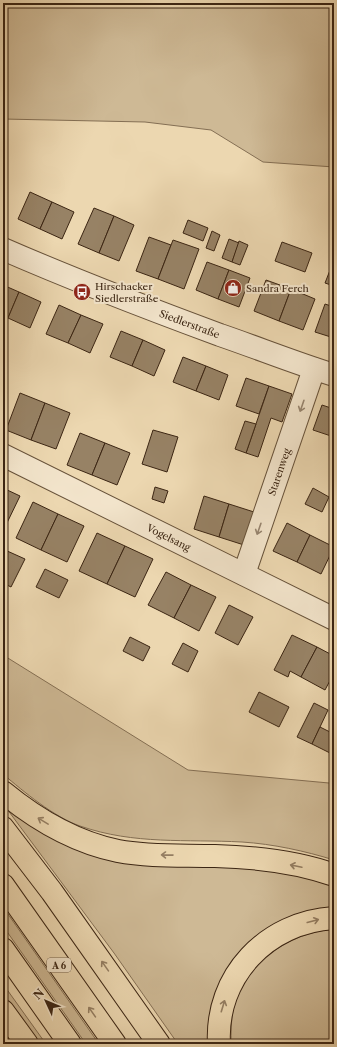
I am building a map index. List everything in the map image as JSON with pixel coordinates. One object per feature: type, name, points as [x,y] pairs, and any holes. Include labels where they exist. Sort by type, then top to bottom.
[{"type":"highway","points":[[3,792],[55,828],[84,841],[113,850],[160,855],[245,858],[273,861],[323,871],[334,875]]},
{"type":"highway","points":[[3,828],[52,892],[159,1044]]},
{"type":"highway","name":"A 6","points":[[3,885],[115,1044]]},
{"type":"highway","points":[[219,1044],[218,1031],[221,1010],[229,988],[239,970],[252,953],[271,938],[293,926],[319,919],[334,918]]},
{"type":"highway","points":[[3,949],[70,1044]]},
{"type":"highway","points":[[3,1011],[27,1044]]},
{"type":"street","name":"Siedlerstraße","points":[[3,249],[68,277],[324,372]]},
{"type":"street","name":"Starenweg","points":[[244,574],[324,372]]},
{"type":"street","name":"Vogelsang","points":[[3,455],[334,618]]},
{"type":"shaded area","points":[[3,3],[334,3],[334,167],[263,162],[211,130],[145,122],[3,119]]},
{"type":"shaded area","points":[[3,655],[188,770],[329,783],[334,785],[334,860],[289,848],[265,844],[221,841],[141,839],[121,836],[80,826],[60,817],[30,796],[3,774]]},
{"type":"shaded area","points":[[4,805],[45,831],[247,863],[334,883],[334,909],[267,929],[211,1044],[178,1044],[114,953]]},
{"type":"shaded area","points":[[3,907],[99,1044],[86,1044],[3,926]]},
{"type":"shaded area","points":[[334,929],[334,1044],[231,1044],[233,1010],[239,993],[247,978],[258,965],[270,953],[285,944],[300,937]]},
{"type":"shaded area","points":[[3,984],[46,1044],[34,1044],[3,999]]},
{"type":"building","points":[[30,192],[52,202],[40,229],[18,219]]},
{"type":"building","points":[[52,202],[74,212],[62,239],[40,229]]},
{"type":"building","points":[[94,208],[114,216],[99,253],[78,244]]},
{"type":"building","points":[[114,216],[134,225],[119,261],[99,253]]},
{"type":"building","points":[[188,220],[208,228],[203,241],[183,233]]},
{"type":"building","points":[[212,231],[220,235],[214,251],[206,248]]},
{"type":"building","points":[[149,237],[171,245],[158,279],[136,271]]},
{"type":"building","points":[[229,239],[239,243],[232,262],[222,258]]},
{"type":"building","points":[[173,240],[199,249],[184,289],[158,279]]},
{"type":"building","points":[[239,241],[248,245],[240,265],[232,262]]},
{"type":"building","points":[[282,242],[312,253],[305,272],[275,261]]},
{"type":"building","points":[[334,260],[334,286],[325,283]]},
{"type":"building","points":[[207,262],[229,270],[218,299],[196,290]]},
{"type":"building","points":[[229,270],[250,278],[239,307],[218,299]]},
{"type":"building","points":[[266,280],[291,289],[279,321],[254,311]]},
{"type":"building","points":[[3,285],[19,292],[8,318],[3,316]]},
{"type":"building","points":[[291,289],[315,299],[303,330],[279,321]]},
{"type":"building","points":[[19,292],[41,302],[30,328],[8,318]]},
{"type":"building","points":[[325,304],[334,307],[334,338],[315,332]]},
{"type":"building","points":[[59,305],[81,315],[68,343],[46,334]]},
{"type":"building","points":[[81,315],[103,324],[90,353],[68,343]]},
{"type":"building","points":[[121,331],[143,340],[132,366],[110,357]]},
{"type":"building","points":[[143,340],[165,350],[154,376],[132,366]]},
{"type":"building","points":[[183,357],[206,366],[196,391],[173,382]]},
{"type":"building","points":[[206,366],[228,375],[219,400],[196,391]]},
{"type":"building","points":[[246,378],[269,386],[259,414],[236,406]]},
{"type":"building","points":[[269,386],[292,394],[282,422],[271,418],[258,457],[246,453]]},
{"type":"building","points":[[20,393],[45,403],[31,440],[6,430]]},
{"type":"building","points":[[45,403],[70,413],[56,449],[31,440]]},
{"type":"building","points":[[322,405],[334,409],[334,437],[313,430]]},
{"type":"building","points":[[245,421],[256,424],[246,453],[235,449]]},
{"type":"building","points":[[153,430],[178,437],[167,472],[142,464]]},
{"type":"building","points":[[80,433],[105,443],[92,475],[67,465]]},
{"type":"building","points":[[105,443],[130,453],[117,485],[92,475]]},
{"type":"building","points":[[155,487],[168,491],[164,503],[152,499]]},
{"type":"building","points":[[3,488],[20,496],[5,527],[3,527]]},
{"type":"building","points":[[313,488],[329,497],[322,512],[305,504]]},
{"type":"building","points":[[204,496],[229,504],[219,537],[194,529]]},
{"type":"building","points":[[33,502],[58,514],[41,550],[16,538]]},
{"type":"building","points":[[229,504],[254,512],[244,545],[219,537]]},
{"type":"building","points":[[58,514],[84,526],[67,562],[41,550]]},
{"type":"building","points":[[287,523],[310,535],[297,562],[273,551]]},
{"type":"building","points":[[97,533],[125,546],[107,584],[79,571]]},
{"type":"building","points":[[310,535],[334,547],[321,574],[297,562]]},
{"type":"building","points":[[125,546],[153,559],[135,597],[107,584]]},
{"type":"building","points":[[5,550],[25,559],[11,587],[3,583],[3,554]]},
{"type":"building","points":[[45,569],[68,580],[59,598],[36,587]]},
{"type":"building","points":[[166,572],[191,585],[174,618],[148,605]]},
{"type":"building","points":[[191,585],[216,597],[199,631],[174,618]]},
{"type":"building","points":[[229,605],[253,617],[238,645],[215,633]]},
{"type":"building","points":[[292,635],[317,647],[301,677],[290,671],[288,677],[274,670]]},
{"type":"building","points":[[130,637],[150,647],[143,661],[123,651]]},
{"type":"building","points":[[183,643],[198,651],[188,672],[172,664]]},
{"type":"building","points":[[317,647],[334,656],[334,673],[325,690],[301,677]]},
{"type":"building","points":[[259,692],[289,707],[279,727],[249,712]]},
{"type":"building","points":[[314,703],[328,710],[312,744],[297,737]]},
{"type":"building","points":[[320,727],[334,734],[334,755],[312,744]]},
{"type":"place","name":"Sandra Ferch","points":[[233,288]]},
{"type":"place","name":"Hirschacker Siedlerstraße","points":[[82,292]]}]
